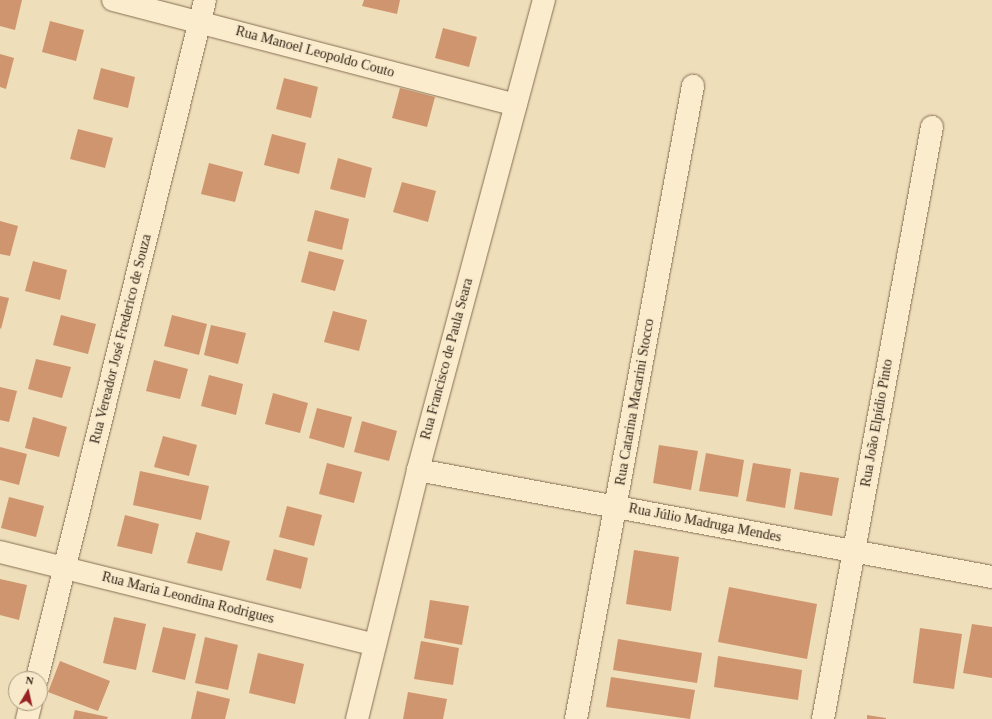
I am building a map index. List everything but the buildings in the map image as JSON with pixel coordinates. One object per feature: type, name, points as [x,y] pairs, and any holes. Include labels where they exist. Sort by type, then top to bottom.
[{"type":"street","name":"Rua Manoel Leopoldo Couto","points":[[113,0],[516,104]]},
{"type":"street","name":"Rua Vereador José Frederico de Souza","points":[[39,671],[205,0]]},
{"type":"street","name":"Rua Francisco de Paula Seara","points":[[357,719],[418,470],[544,0]]},
{"type":"street","name":"Rua Catarina Macarini Stocco","points":[[576,719],[693,86]]},
{"type":"street","name":"Rua João Elpídio Pinto","points":[[823,719],[932,127]]},
{"type":"street","name":"Rua Júlio Madruga Mendes","points":[[418,470],[992,577]]},
{"type":"street","name":"Rua Maria Leondina Rodrigues","points":[[0,552],[375,644]]}]
